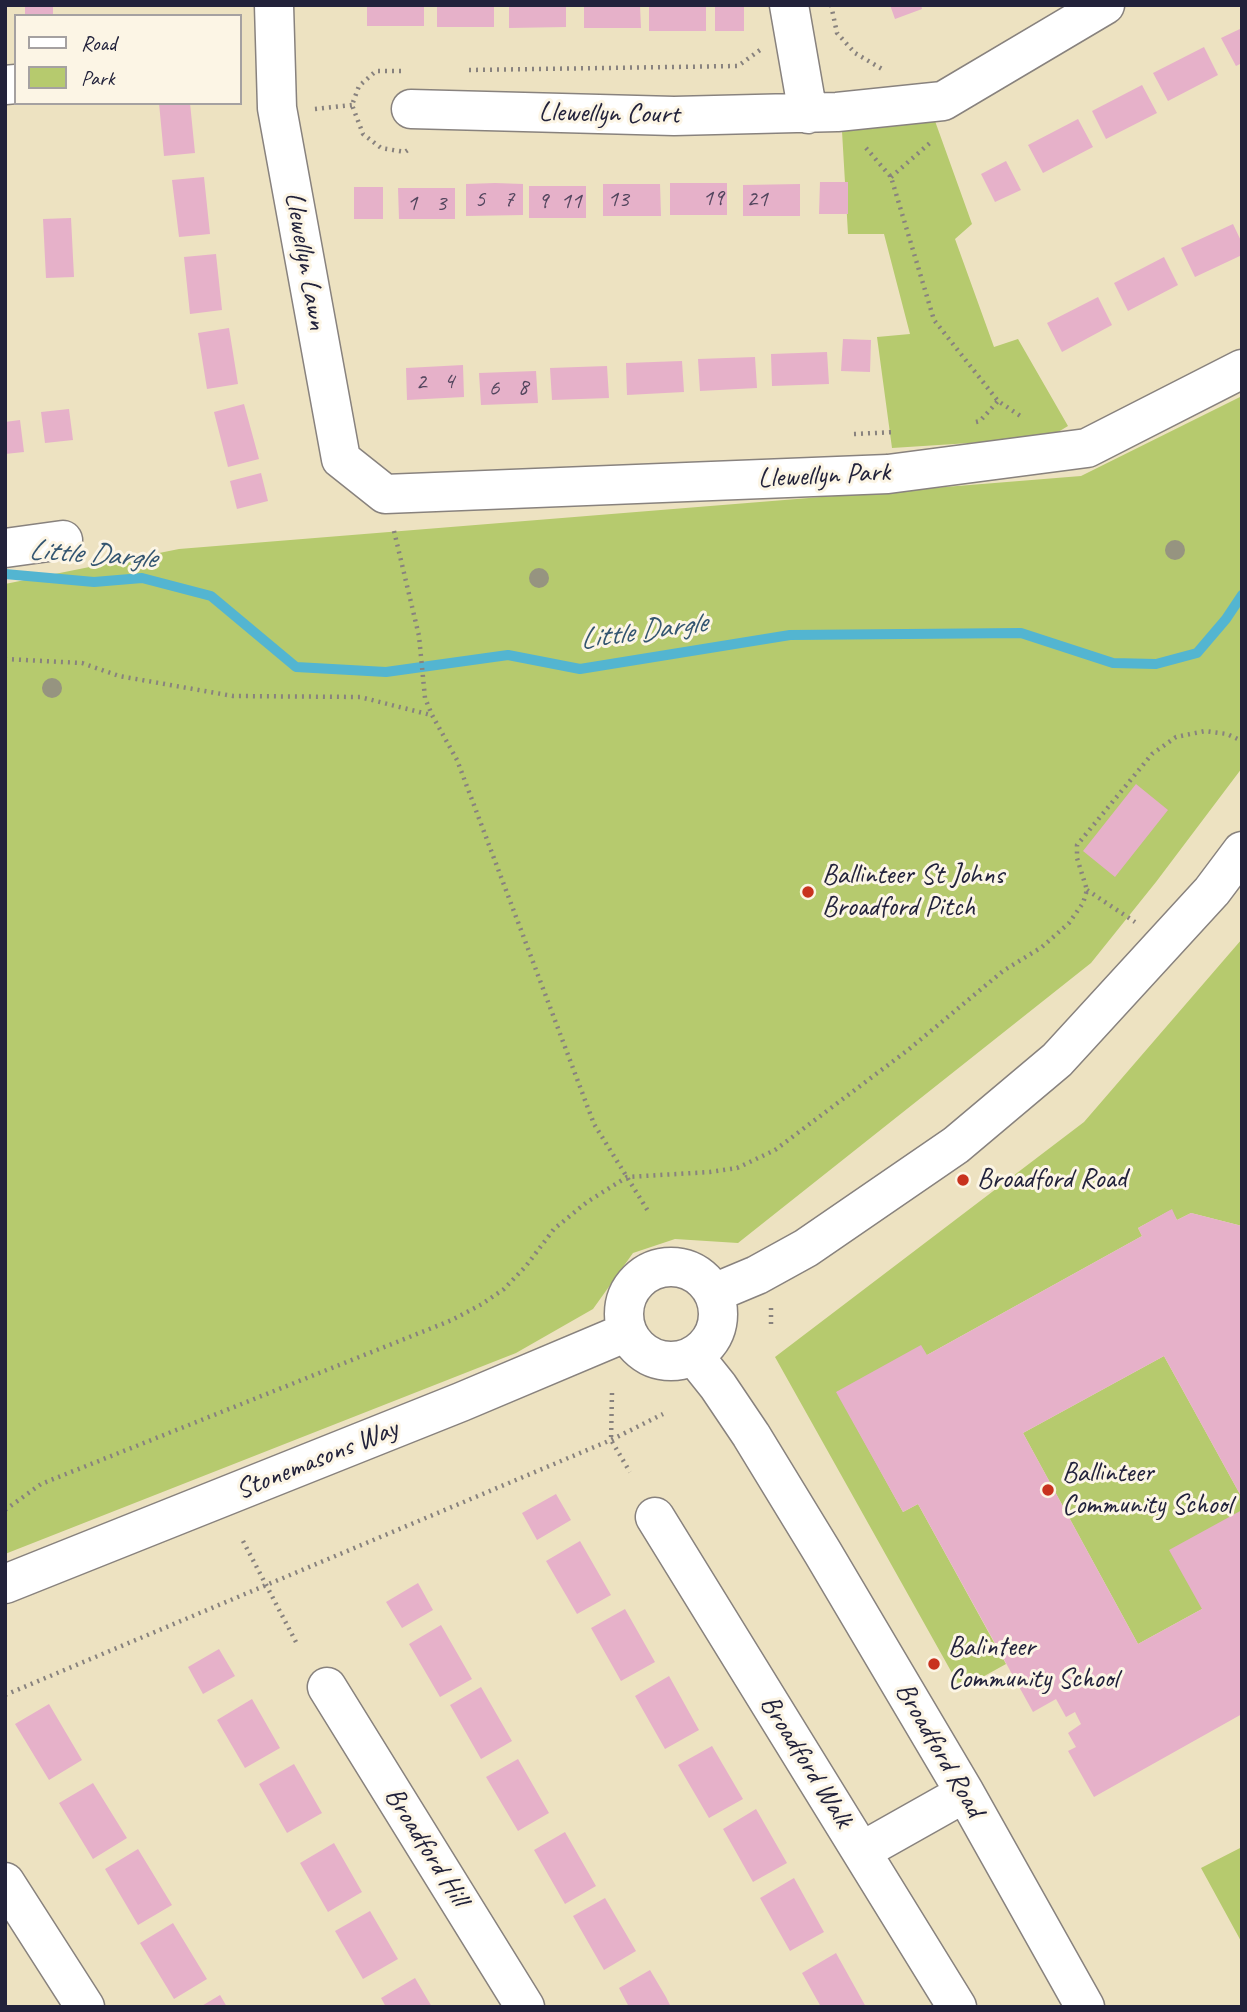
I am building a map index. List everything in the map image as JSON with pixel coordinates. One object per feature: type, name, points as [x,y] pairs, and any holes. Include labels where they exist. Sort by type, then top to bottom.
[{"type":"street","name":"Llewellyn Lawn","points":[[274,5],[277,108],[341,459],[389,512]]},
{"type":"street","points":[[789,5],[822,113]]},
{"type":"street","name":"Llewellyn Court","points":[[411,109],[674,116],[822,113],[943,101],[1105,5]]},
{"type":"street","name":"Llewellyn Park","points":[[389,512],[888,474],[1087,448],[1242,369]]},
{"type":"street","points":[[5,548],[63,540]]},
{"type":"street","points":[[714,1293],[757,1275],[806,1248],[956,1145],[1057,1060],[1212,891],[1242,851]]},
{"type":"street","points":[[666,1266],[680,1267],[694,1272],[714,1293],[718,1307],[714,1335],[706,1347],[694,1356],[663,1362],[648,1356],[635,1346],[627,1332],[623,1318],[627,1296],[639,1279],[651,1271],[666,1266]]},
{"type":"street","name":"Stonemasons Way","points":[[5,1584],[461,1402],[627,1332]]},
{"type":"street","name":"Broadford Road","points":[[694,1356],[751,1435],[965,1793],[1085,2007]]},
{"type":"street","name":"Broadford Walk","points":[[655,1517],[957,2007]]},
{"type":"street","name":"Broadford Hill","points":[[327,1687],[525,2007]]},
{"type":"street","points":[[862,1852],[965,1793]]},
{"type":"street","points":[[5,1882],[85,2007]]},
{"type":"path","points":[[831,5],[837,33],[855,53],[888,72]]},
{"type":"path","points":[[314,95],[317,122]]},
{"type":"path","points":[[315,109],[352,105]]},
{"type":"path","points":[[822,113],[891,177],[934,320],[998,401],[1019,415]]},
{"type":"path","points":[[967,423],[980,421],[998,401]]},
{"type":"path","points":[[846,435],[901,432]]},
{"type":"path","points":[[389,512],[419,636],[425,698],[457,760],[594,1124],[648,1211]]},
{"type":"path","points":[[5,659],[82,663],[119,676],[233,696],[360,697],[432,715]]},
{"type":"path","points":[[5,1510],[41,1484],[452,1320],[482,1304],[504,1289],[526,1266],[554,1229],[587,1202],[627,1177],[737,1168],[775,1150],[908,1050],[1003,971],[1042,947],[1069,923],[1083,903],[1087,890],[1077,858],[1077,845],[1152,754],[1176,737],[1205,732],[1227,734],[1242,741]]},
{"type":"path","points":[[1087,890],[1135,922]]},
{"type":"path","points":[[612,1393],[611,1440],[630,1472]]},
{"type":"path","points":[[5,1695],[611,1440],[663,1414]]},
{"type":"path","points":[[243,1541],[296,1642]]},
{"type":"green space","points":[[935,121],[972,224],[955,239],[994,347],[1018,339],[1068,426],[1048,438],[892,448],[877,337],[910,334],[884,234],[848,234],[842,131]]},
{"type":"green space","points":[[1242,396],[1242,768],[1091,963],[738,1243],[675,1239],[633,1253],[593,1309],[516,1353],[5,1554],[5,584],[179,549],[1081,476]]},
{"type":"green space","points":[[1242,939],[1242,1226],[1191,1213],[1177,1220],[1171,1210],[1138,1228],[1142,1236],[927,1355],[837,1392],[903,1512],[918,1504],[1006,1664],[961,1689],[775,1357],[1084,1122]]},
{"type":"green space","points":[[1164,1356],[1242,1498],[1242,1510],[1202,1609],[1138,1644],[1023,1433]]},
{"type":"green space","points":[[1242,1847],[1242,1943],[1201,1868]]},
{"type":"building","points":[[25,5],[53,5],[53,14],[25,14]]},
{"type":"building","points":[[367,5],[424,5],[424,26],[367,26]]},
{"type":"building","points":[[437,5],[494,5],[494,27],[437,27]]},
{"type":"building","points":[[509,5],[566,5],[566,27],[509,28]]},
{"type":"building","points":[[584,5],[640,5],[641,28],[584,28]]},
{"type":"building","points":[[649,5],[706,5],[706,31],[649,31]]},
{"type":"building","points":[[715,5],[744,5],[744,31],[715,31]]},
{"type":"building","points":[[890,5],[921,5],[922,9],[895,19]]},
{"type":"building","points":[[1242,28],[1242,63],[1236,66],[1221,38]]},
{"type":"building","points":[[1204,47],[1218,75],[1168,101],[1153,73]]},
{"type":"building","points":[[1142,85],[1157,113],[1106,139],[1092,111]]},
{"type":"building","points":[[159,105],[190,105],[195,153],[164,156]]},
{"type":"building","points":[[1078,119],[1093,147],[1043,173],[1028,145]]},
{"type":"building","points":[[1006,161],[1021,190],[995,202],[981,174]]},
{"type":"building","points":[[204,177],[210,234],[179,237],[172,180]]},
{"type":"building","points":[[820,182],[848,182],[848,214],[819,214]]},
{"type":"building","points":[[670,183],[727,183],[727,215],[670,215]]},
{"type":"building","points":[[466,184],[523,184],[523,215],[466,216]]},
{"type":"building","points":[[603,184],[660,184],[661,216],[603,216]]},
{"type":"building","points":[[800,184],[800,216],[743,216],[743,185]]},
{"type":"building","points":[[529,186],[586,186],[586,218],[529,218]]},
{"type":"building","points":[[354,187],[383,187],[383,219],[354,219]]},
{"type":"building","points":[[398,188],[455,188],[455,219],[399,219]]},
{"type":"building","points":[[71,218],[74,277],[46,278],[43,219]]},
{"type":"building","points":[[1233,224],[1242,243],[1242,255],[1195,277],[1181,248]]},
{"type":"building","points":[[216,254],[222,310],[190,314],[184,257]]},
{"type":"building","points":[[1164,257],[1178,285],[1128,311],[1114,283]]},
{"type":"building","points":[[1098,297],[1112,325],[1062,352],[1047,323]]},
{"type":"building","points":[[229,328],[238,384],[207,389],[198,333]]},
{"type":"building","points":[[843,339],[871,340],[870,372],[841,371]]},
{"type":"building","points":[[827,352],[829,384],[772,386],[771,354]]},
{"type":"building","points":[[755,357],[757,388],[700,391],[698,359]]},
{"type":"building","points":[[682,361],[684,392],[627,395],[626,363]]},
{"type":"building","points":[[463,365],[464,397],[407,400],[406,368]]},
{"type":"building","points":[[607,366],[609,398],[552,400],[550,368]]},
{"type":"building","points":[[536,371],[538,403],[481,405],[479,373]]},
{"type":"building","points":[[244,404],[259,459],[228,467],[214,412]]},
{"type":"building","points":[[69,409],[73,440],[45,443],[41,412]]},
{"type":"building","points":[[20,420],[24,452],[5,454],[5,422]]},
{"type":"building","points":[[261,473],[268,501],[237,509],[230,481]]},
{"type":"building","points":[[1136,784],[1168,810],[1115,877],[1083,851]]},
{"type":"building","points":[[1172,1209],[1177,1220],[1191,1213],[1242,1226],[1242,1498],[1164,1356],[1023,1433],[1138,1644],[1202,1609],[1169,1550],[1242,1510],[1242,1714],[1094,1797],[1068,1751],[1076,1747],[1068,1733],[1081,1724],[1075,1712],[1066,1717],[1056,1699],[1033,1712],[918,1504],[903,1512],[836,1392],[921,1345],[927,1355],[1142,1236],[1138,1228]]},
{"type":"building","points":[[556,1494],[571,1520],[537,1540],[522,1513]]},
{"type":"building","points":[[580,1541],[611,1595],[577,1614],[546,1561]]},
{"type":"building","points":[[418,1583],[433,1610],[402,1628],[386,1602]]},
{"type":"building","points":[[625,1609],[655,1662],[621,1681],[591,1628]]},
{"type":"building","points":[[441,1625],[472,1679],[440,1697],[409,1644]]},
{"type":"building","points":[[219,1649],[235,1676],[203,1694],[188,1667]]},
{"type":"building","points":[[669,1676],[699,1730],[665,1749],[635,1696]]},
{"type":"building","points":[[481,1687],[512,1741],[481,1759],[450,1705]]},
{"type":"building","points":[[252,1699],[280,1748],[245,1768],[217,1720]]},
{"type":"building","points":[[49,1704],[82,1760],[49,1780],[15,1724]]},
{"type":"building","points":[[712,1746],[743,1799],[709,1818],[678,1765]]},
{"type":"building","points":[[518,1759],[549,1813],[518,1831],[486,1777]]},
{"type":"building","points":[[294,1764],[322,1813],[287,1833],[259,1784]]},
{"type":"building","points":[[93,1783],[127,1838],[93,1859],[59,1803]]},
{"type":"building","points":[[756,1809],[787,1863],[753,1882],[723,1829]]},
{"type":"building","points":[[565,1832],[596,1886],[565,1904],[534,1850]]},
{"type":"building","points":[[334,1843],[362,1892],[328,1912],[300,1863]]},
{"type":"building","points":[[138,1849],[172,1905],[138,1925],[105,1869]]},
{"type":"building","points":[[794,1878],[824,1932],[790,1951],[760,1898]]},
{"type":"building","points":[[605,1898],[636,1951],[604,1970],[573,1916]]},
{"type":"building","points":[[370,1911],[398,1959],[363,1979],[335,1931]]},
{"type":"building","points":[[173,1923],[207,1979],[174,1999],[140,1943]]},
{"type":"building","points":[[836,1953],[866,2007],[821,2007],[802,1973]]},
{"type":"building","points":[[650,1970],[671,2007],[629,2007],[619,1988]]},
{"type":"building","points":[[415,1978],[432,2007],[386,2007],[381,1998]]},
{"type":"building","points":[[220,1995],[227,2007],[200,2007]]},
{"type":"waterway","name":"Little Dargle","points":[[5,574],[94,582],[142,578],[211,596],[296,667],[386,672],[508,655],[580,669],[790,635],[1021,633],[1113,663],[1156,664],[1197,653],[1242,595]]},
{"type":"place","name":"Ballinteer St Johns Broadford Pitch","points":[[808,892]]},
{"type":"place","name":"Broadford Road","points":[[963,1180]]},
{"type":"place","name":"Ballinteer Community School","points":[[1048,1490]]},
{"type":"place","name":"Balinteer Community School","points":[[934,1664]]}]
